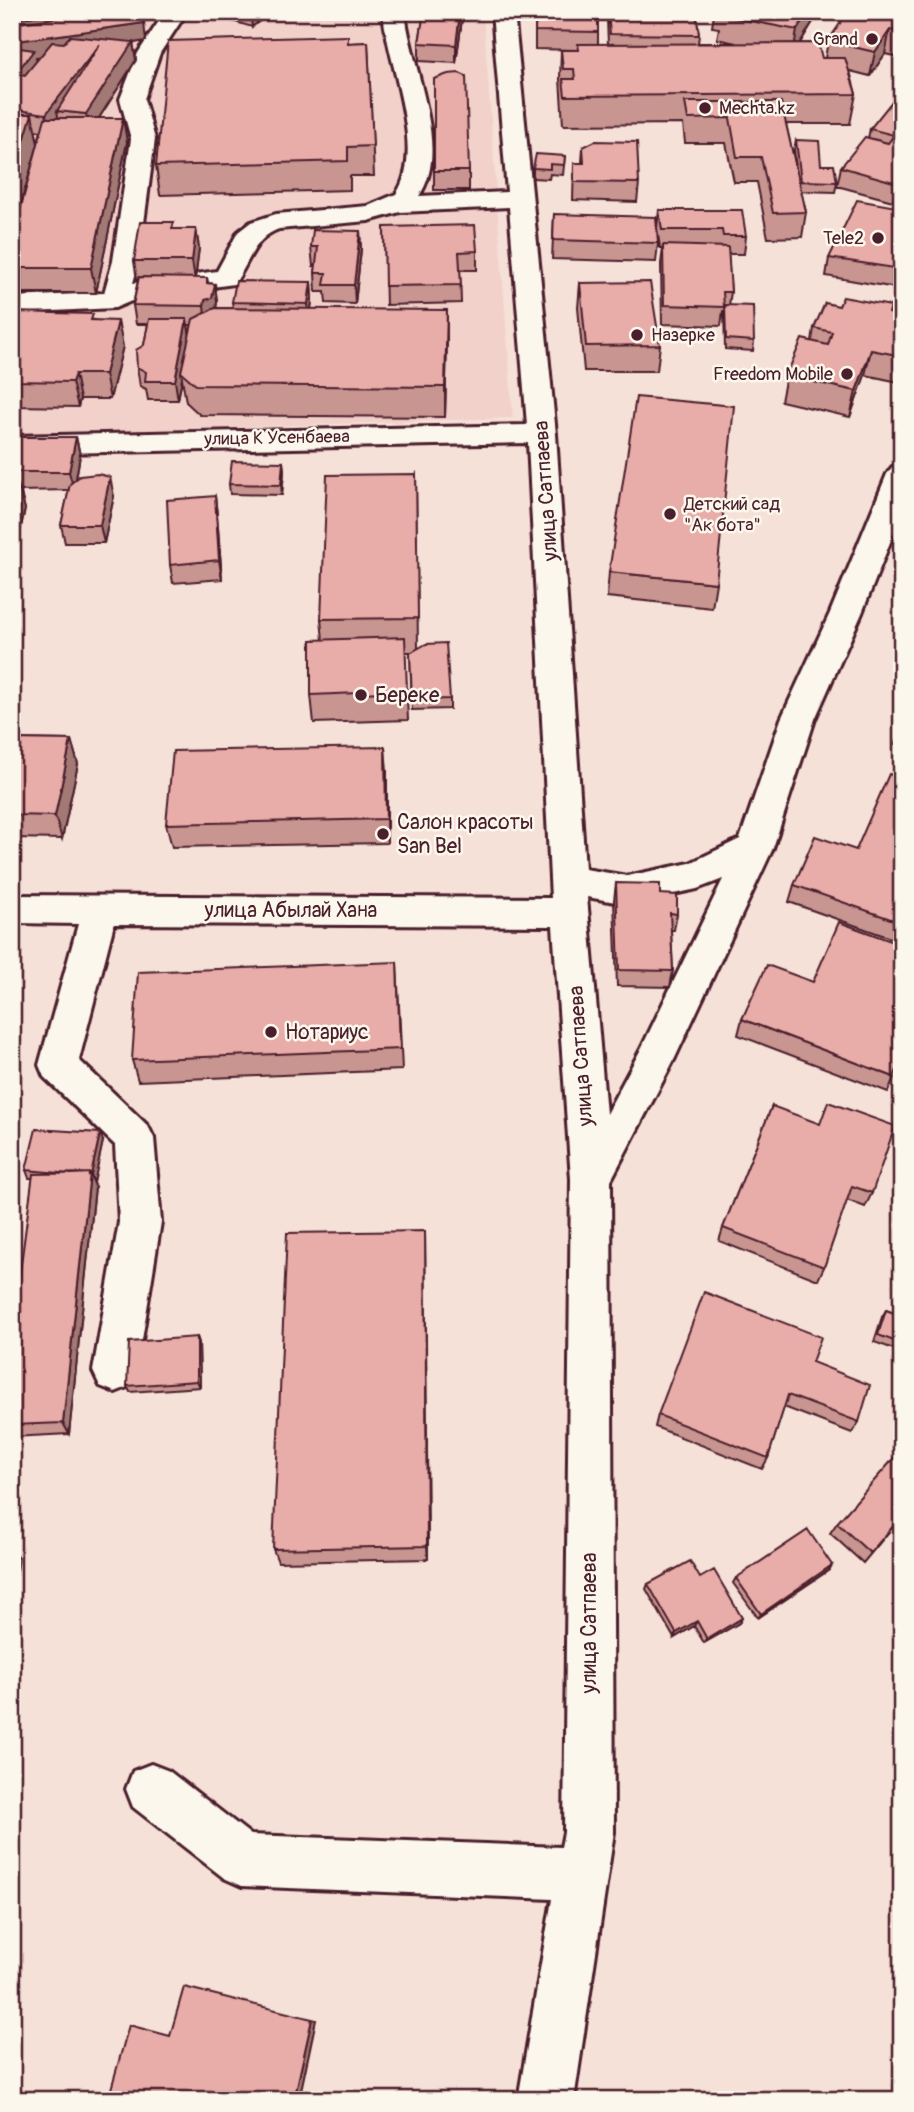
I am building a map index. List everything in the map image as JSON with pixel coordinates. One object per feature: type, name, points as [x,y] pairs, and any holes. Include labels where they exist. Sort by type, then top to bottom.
[{"type":"street","points":[[115,300],[126,261],[143,139],[132,99],[149,53],[176,12]]},
{"type":"street","points":[[394,12],[418,137],[414,187],[397,205]]},
{"type":"street","name":"улица Сатпаева","points":[[503,12],[542,434],[570,896],[591,1179],[589,1832],[546,2100]]},
{"type":"street","points":[[12,305],[115,300],[135,290],[225,278],[235,267],[246,236],[261,226],[298,219],[362,214],[397,205],[520,200]]},
{"type":"street","name":"улица К Усенбаева","points":[[12,445],[542,434]]},
{"type":"street","points":[[591,1179],[656,1058],[755,848],[798,719],[846,613],[902,474]]},
{"type":"street","name":"улица Абылай Хана","points":[[12,909],[570,896],[627,890],[697,876],[755,848]]},
{"type":"street","points":[[100,909],[58,1065],[134,1138],[140,1222],[115,1371]]},
{"type":"street","points":[[151,1789],[242,1860],[582,1874]]},
{"type":"shaded area","points":[[12,12],[483,12],[513,418],[12,435]]},
{"type":"building","points":[[12,12],[64,12],[12,19]]},
{"type":"building","points":[[98,12],[139,12],[144,23],[17,41],[12,24]]},
{"type":"building","points":[[424,12],[460,12],[456,45],[419,43]]},
{"type":"building","points":[[536,12],[598,12],[598,32],[535,31]]},
{"type":"building","points":[[608,12],[696,12],[699,35],[610,34]]},
{"type":"building","points":[[722,12],[808,12],[797,30],[720,15]]},
{"type":"building","points":[[848,12],[902,12],[902,32],[890,30],[875,52],[828,41]]},
{"type":"building","points":[[70,36],[133,42],[86,114],[57,111],[100,44],[46,114],[12,109],[12,83],[20,74],[25,75],[52,42],[64,43]]},
{"type":"building","points":[[348,36],[348,43],[368,42],[373,146],[348,147],[348,161],[156,166],[168,41]]},
{"type":"building","points":[[818,43],[822,58],[845,58],[856,94],[565,96],[563,79],[575,79],[574,69],[563,69],[561,50],[579,50],[578,44]]},
{"type":"building","points":[[12,47],[34,50],[12,78]]},
{"type":"building","points":[[459,73],[466,76],[469,171],[434,171],[434,79]]},
{"type":"building","points":[[902,89],[902,176],[897,183],[841,167],[865,137],[888,143],[894,135],[870,129]]},
{"type":"building","points":[[685,102],[781,102],[806,212],[773,213],[761,157],[737,157],[730,118],[688,119]]},
{"type":"building","points":[[12,114],[32,114],[12,180]]},
{"type":"building","points":[[45,118],[123,118],[91,268],[12,268],[12,240]]},
{"type":"building","points":[[796,140],[819,141],[821,165],[834,165],[837,182],[801,181]]},
{"type":"building","points":[[595,141],[637,142],[639,183],[574,182],[574,163],[584,163],[583,147]]},
{"type":"building","points":[[536,154],[565,156],[564,165],[550,164],[550,169],[533,168]]},
{"type":"building","points":[[857,200],[902,208],[901,269],[829,258]]},
{"type":"building","points":[[659,210],[742,210],[746,236],[723,236],[722,230],[662,230]]},
{"type":"building","points":[[554,214],[656,217],[658,243],[553,240]]},
{"type":"building","points":[[140,222],[174,222],[172,229],[196,229],[192,261],[134,261]]},
{"type":"building","points":[[475,225],[477,251],[459,252],[461,285],[385,286],[384,227]]},
{"type":"building","points":[[313,230],[360,231],[354,285],[324,285],[326,273],[315,273],[318,247],[311,247]]},
{"type":"building","points":[[663,245],[728,247],[731,292],[723,292],[724,307],[664,305]]},
{"type":"building","points":[[139,277],[207,278],[207,283],[215,284],[212,298],[205,300],[204,306],[133,305]]},
{"type":"building","points":[[236,281],[311,282],[308,304],[232,302]]},
{"type":"building","points":[[650,282],[660,345],[586,346],[580,283]]},
{"type":"building","points":[[843,297],[891,306],[889,313],[902,316],[902,356],[871,350],[856,391],[786,376],[802,339],[828,345],[832,332],[814,328],[825,303],[839,306]]},
{"type":"building","points":[[725,305],[753,306],[754,341],[726,339]]},
{"type":"building","points":[[215,308],[447,310],[445,387],[196,385],[181,372],[193,319]]},
{"type":"building","points":[[12,312],[93,314],[91,320],[118,321],[105,374],[75,374],[72,382],[12,381]]},
{"type":"building","points":[[149,319],[187,319],[175,381],[145,381],[146,372],[137,367],[136,350],[144,345]]},
{"type":"building","name":"Детский сад \"Ак бота\"","points":[[636,397],[734,406],[716,583],[609,572]]},
{"type":"building","points":[[12,437],[76,437],[69,472],[12,472]]},
{"type":"building","points":[[232,461],[283,462],[281,485],[229,484]]},
{"type":"building","points":[[98,474],[110,477],[100,525],[61,525],[70,484],[80,476]]},
{"type":"building","points":[[416,474],[418,618],[321,619],[327,475]]},
{"type":"building","points":[[12,484],[18,484],[12,510]]},
{"type":"building","points":[[215,496],[219,560],[170,565],[167,500]]},
{"type":"building","points":[[405,637],[407,691],[311,695],[311,640]]},
{"type":"building","points":[[446,643],[450,699],[412,700],[410,653],[426,644]]},
{"type":"building","points":[[12,739],[71,740],[55,816],[12,815]]},
{"type":"building","points":[[385,747],[386,819],[166,824],[173,751]]},
{"type":"building","points":[[889,774],[902,778],[902,923],[794,885],[815,836],[856,850]]},
{"type":"building","points":[[616,883],[660,884],[660,894],[677,895],[677,914],[670,913],[673,971],[619,970]]},
{"type":"building","points":[[839,922],[902,945],[902,1058],[894,1077],[742,1019],[767,965],[813,982]]},
{"type":"building","name":"Нотариус","points":[[397,962],[400,1049],[132,1060],[138,972]]},
{"type":"building","points":[[828,1102],[895,1126],[872,1193],[852,1186],[824,1267],[723,1228],[772,1106],[820,1124]]},
{"type":"building","points":[[36,1129],[100,1133],[91,1175],[26,1170]]},
{"type":"building","points":[[90,1173],[63,1423],[12,1425],[12,1332],[33,1174]]},
{"type":"building","points":[[425,1231],[427,1546],[273,1549],[287,1233]]},
{"type":"building","points":[[704,1292],[821,1337],[812,1362],[870,1385],[859,1422],[788,1395],[768,1458],[658,1415]]},
{"type":"building","points":[[886,1310],[902,1316],[902,1344],[878,1335]]},
{"type":"building","points":[[197,1337],[197,1381],[127,1386],[129,1342]]},
{"type":"building","points":[[902,1449],[902,1516],[870,1553],[837,1523]]},
{"type":"building","points":[[808,1530],[832,1565],[761,1614],[736,1578]]},
{"type":"building","points":[[690,1561],[700,1578],[714,1570],[742,1618],[707,1639],[697,1621],[676,1633],[648,1584]]},
{"type":"building","points":[[184,1987],[312,2019],[294,2100],[108,2100],[129,2025],[170,2036]]},
{"type":"place","name":"Grand","points":[[872,39]]},
{"type":"place","name":"Mechta.kz","points":[[705,108]]},
{"type":"place","name":"Tele2","points":[[878,238]]},
{"type":"place","name":"Назерке","points":[[637,335]]},
{"type":"place","name":"Freedom Mobile","points":[[847,374]]},
{"type":"place","name":"Детский сад \"Ак бота\"","points":[[670,514]]},
{"type":"place","name":"Береке","points":[[361,695]]},
{"type":"place","name":"Салон красоты San Bel","points":[[383,834]]},
{"type":"place","name":"Нотариус","points":[[271,1032]]}]
